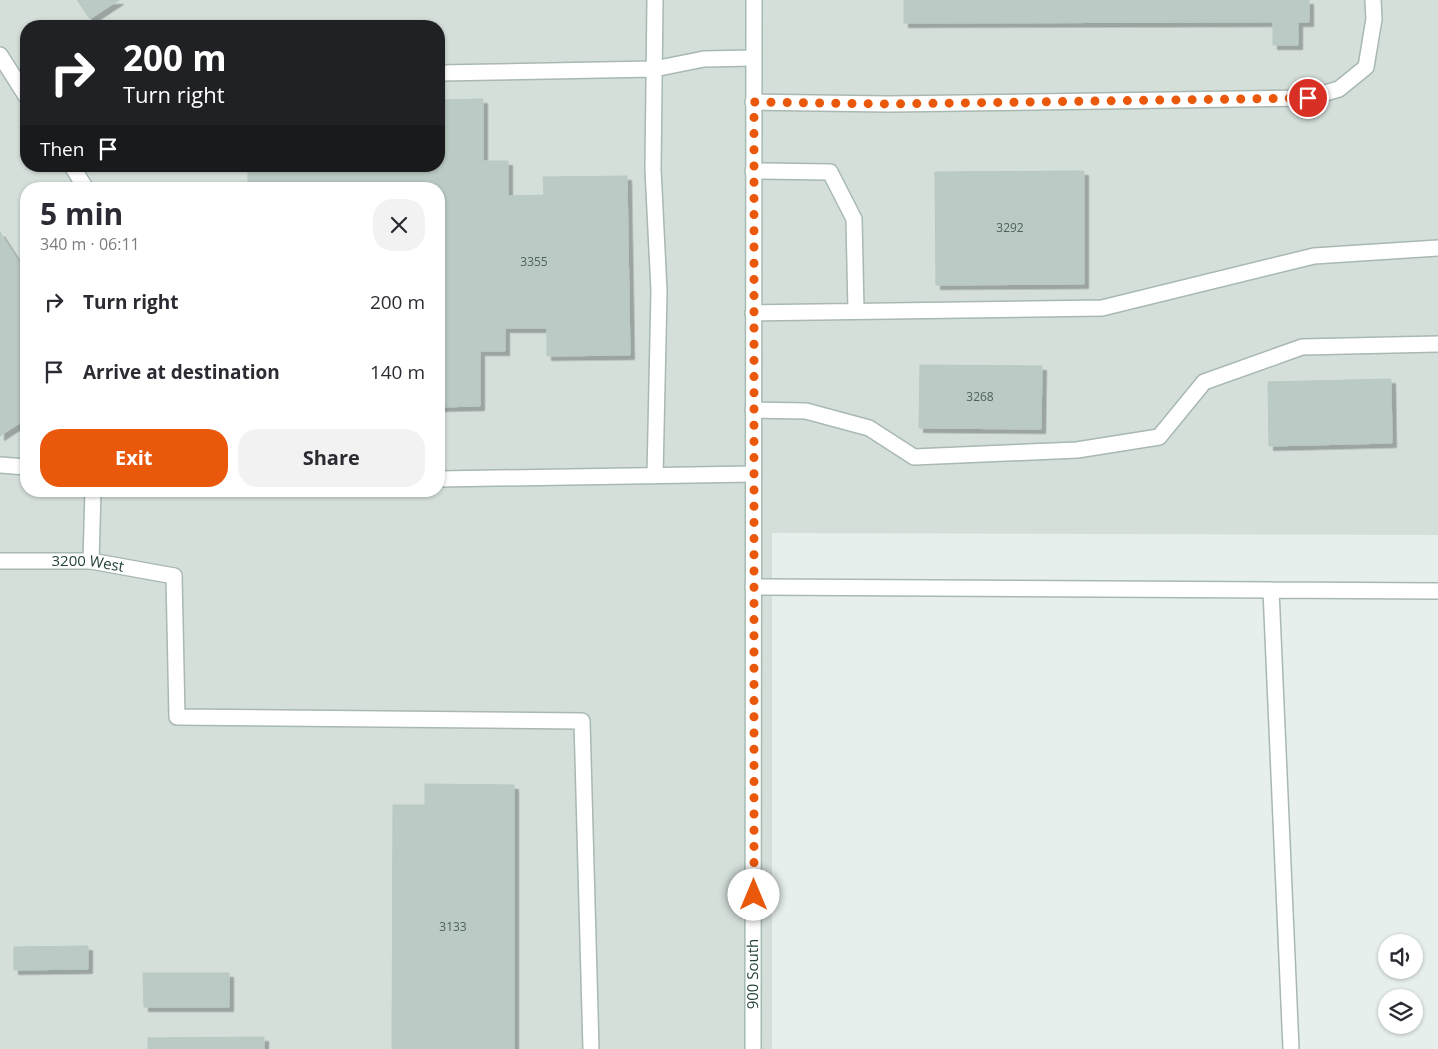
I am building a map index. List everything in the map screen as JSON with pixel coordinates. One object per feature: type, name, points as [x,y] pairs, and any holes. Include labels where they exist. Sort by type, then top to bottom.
[{"type":"street","points":[[655,0],[653,170],[659,291],[655,476]]},
{"type":"street","name":"900 South","points":[[754,0],[754,1049]]},
{"type":"street","points":[[754,102],[889,104],[1308,98],[1339,89],[1366,68],[1374,19],[1373,0]]},
{"type":"street","points":[[0,55],[20,82]]},
{"type":"street","points":[[445,72],[654,68],[704,59],[754,58]]},
{"type":"street","points":[[754,171],[830,172],[854,219],[856,311]]},
{"type":"street","points":[[754,313],[1102,308],[1314,256],[1438,248]]},
{"type":"street","points":[[754,410],[806,410],[869,428],[914,457],[1077,450],[1159,437],[1204,382],[1302,347],[1438,344]]},
{"type":"street","points":[[0,465],[20,467]]},
{"type":"street","points":[[445,479],[754,474]]},
{"type":"street","points":[[91,561],[93,497]]},
{"type":"street","name":"3200 West","points":[[0,561],[91,561],[174,576],[177,717],[582,722],[591,1049]]},
{"type":"street","points":[[754,587],[1438,591]]},
{"type":"street","points":[[1271,590],[1291,1049]]},
{"type":"shaded area","points":[[0,0],[1438,0],[1438,535],[772,533],[772,1049],[0,1049]]},
{"type":"building","points":[[77,0],[119,0],[90,19]]},
{"type":"building","points":[[904,0],[1309,0],[1309,22],[1298,22],[1298,45],[1273,45],[1273,22],[904,23]]},
{"type":"building","points":[[483,99],[483,161],[508,161],[508,196],[544,195],[543,177],[627,176],[630,355],[547,356],[547,328],[505,328],[505,351],[480,351],[480,406],[445,407],[445,182],[248,182],[248,172],[445,172],[445,100]]},
{"type":"building","points":[[1084,171],[1084,284],[936,285],[935,172]]},
{"type":"building","points":[[0,232],[20,264],[20,423],[0,436]]},
{"type":"building","points":[[920,365],[1042,366],[1041,429],[919,428]]},
{"type":"building","points":[[1391,379],[1392,443],[1269,446],[1268,382]]},
{"type":"building","points":[[425,784],[514,785],[514,1049],[392,1049],[393,805],[425,805]]},
{"type":"building","points":[[88,946],[88,969],[14,970],[14,947]]},
{"type":"building","points":[[143,973],[229,973],[229,1007],[144,1007]]},
{"type":"building","points":[[264,1037],[264,1049],[148,1049],[148,1038]]},
{"type":"route","points":[[754,895],[754,102],[889,104],[1308,98]]}]
